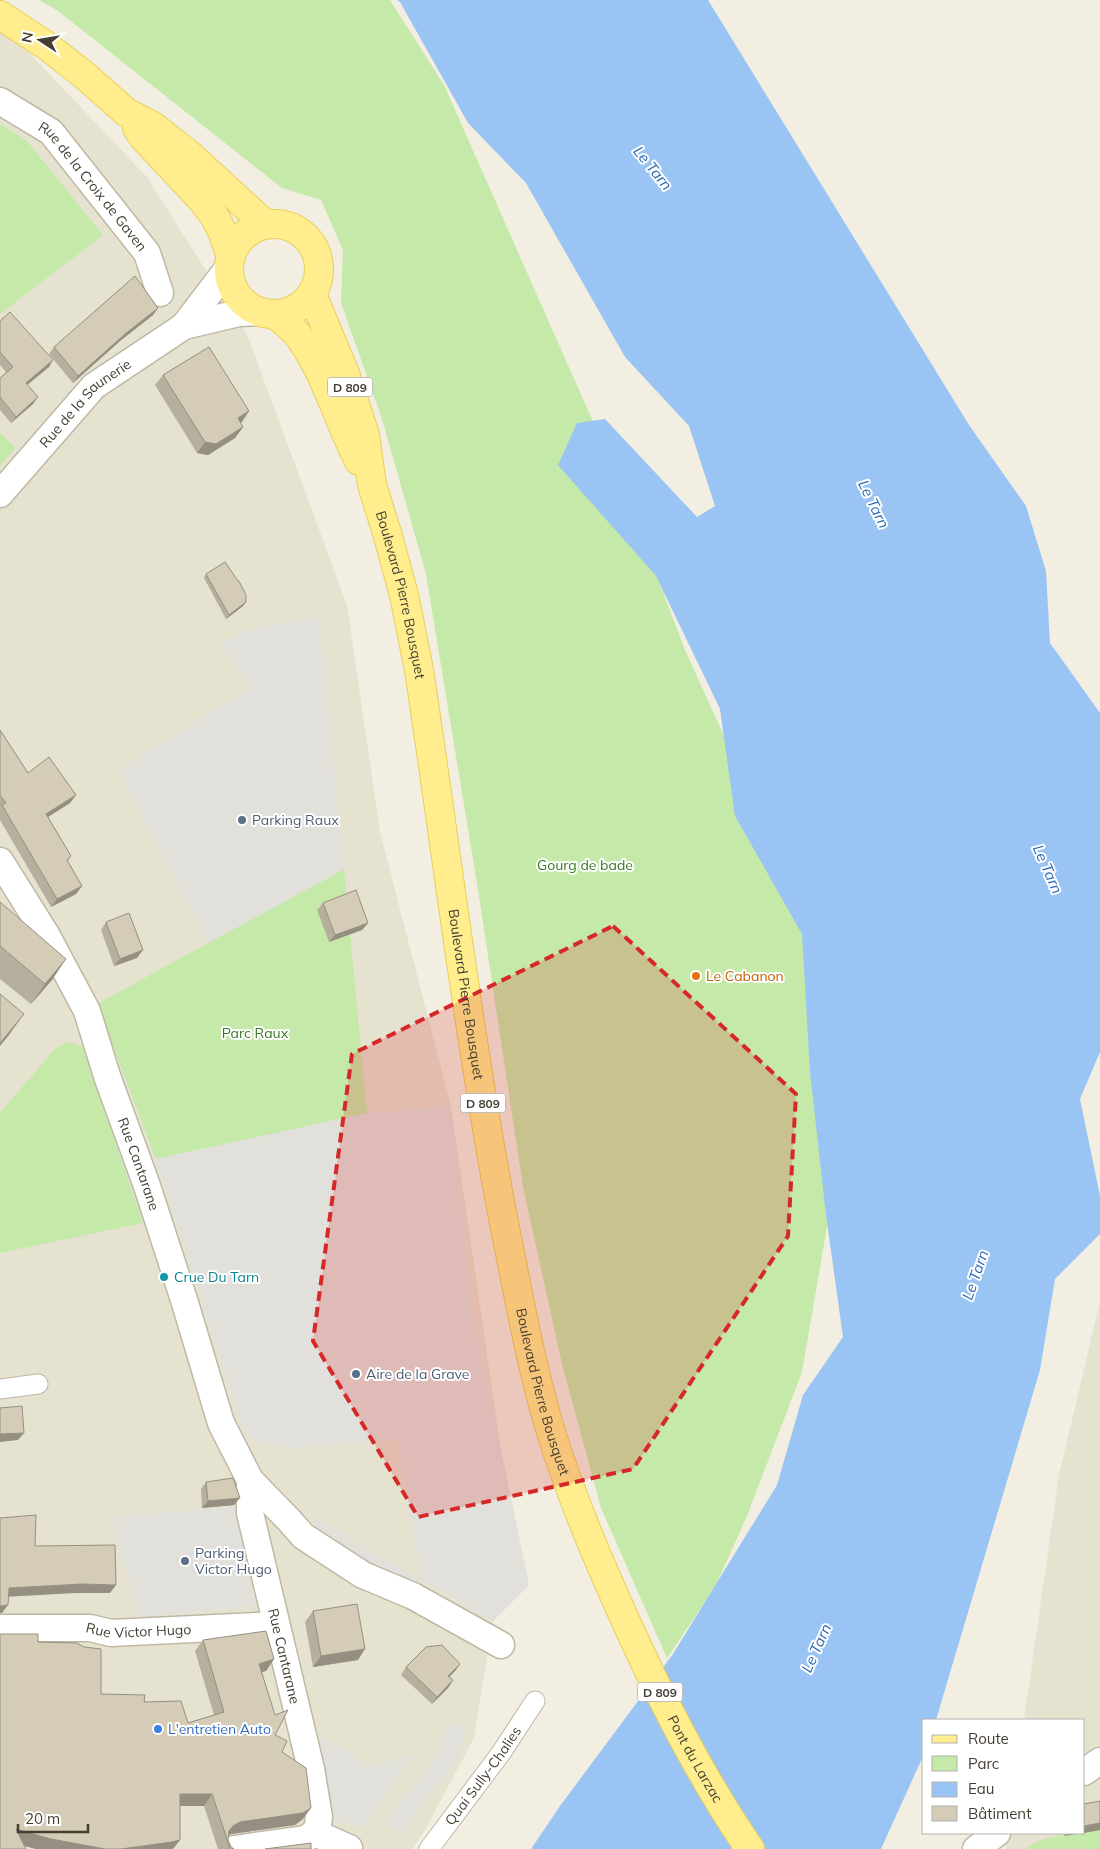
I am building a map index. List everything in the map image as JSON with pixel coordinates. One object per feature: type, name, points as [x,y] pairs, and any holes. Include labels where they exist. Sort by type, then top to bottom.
[{"type":"main road","points":[[0,15],[47,46],[83,74],[126,112],[153,126],[192,157],[264,224]]},
{"type":"main road","points":[[126,112],[142,137],[202,200],[215,217],[222,231],[230,262],[231,282],[238,295],[248,306],[269,313],[289,312],[302,304],[312,294],[318,280],[319,264],[315,250],[307,237],[294,228],[280,224],[264,224],[243,236],[236,246],[230,262]]},
{"type":"main road","name":"Boulevard Pierre Bousquet","points":[[312,294],[346,376],[362,426],[372,486],[404,595],[419,670],[491,1154],[532,1358],[550,1429],[585,1528]]},
{"type":"main road","name":"Boulevard Pierre Bousquet","points":[[269,313],[299,336],[310,352],[346,436],[372,486]]},
{"type":"main road","name":"Pont du Larzac","points":[[585,1528],[646,1664],[692,1756],[750,1849]]},
{"type":"street","name":"Rue de la Croix de Gaven","points":[[0,101],[51,132],[147,253],[160,293]]},
{"type":"street","name":"Rue de la Saunerie","points":[[184,326],[230,262]]},
{"type":"street","name":"Rue de la Saunerie","points":[[0,494],[94,386],[184,326],[239,313],[269,313]]},
{"type":"street","name":"Rue Cantarane","points":[[0,861],[47,936],[87,1011],[107,1076],[150,1195],[221,1423],[250,1480],[290,1520],[303,1536],[363,1574],[413,1596],[501,1646]]},
{"type":"street","points":[[0,1389],[38,1384]]},
{"type":"street","name":"Rue Cantarane","points":[[250,1480],[250,1513],[311,1769],[319,1817],[315,1833]]},
{"type":"street","name":"Rue Victor Hugo","points":[[0,1628],[90,1628],[111,1633],[276,1624]]},
{"type":"street","name":"Quai Sully-Chalies","points":[[429,1849],[501,1753],[535,1701]]},
{"type":"street","points":[[1085,1771],[1100,1761]]},
{"type":"street","points":[[234,1849],[305,1839],[315,1833],[349,1848]]},
{"type":"street","points":[[976,1849],[996,1834]]},
{"type":"highlighted area","points":[[613,926],[796,1094],[788,1236],[633,1469],[418,1517],[313,1341],[352,1054]]},
{"type":"shaded area","points":[[0,33],[17,40],[147,177],[248,337],[347,605],[380,832],[451,1106],[501,1450],[529,1585],[493,1621],[474,1738],[424,1832],[412,1849],[0,1849]]},
{"type":"shaded area","name":"Parking Raux","points":[[319,616],[344,869],[208,943],[119,770],[251,687],[220,645],[248,630]]},
{"type":"shaded area","name":"Aire de la Grave","points":[[451,1106],[473,1315],[529,1585],[493,1621],[423,1581],[425,1602],[318,1541],[312,1516],[422,1581],[397,1439],[295,1448],[262,1443],[245,1434],[156,1159],[367,1113]]},
{"type":"shaded area","points":[[1100,1301],[1100,1849],[1006,1849],[1008,1834],[1085,1834],[1085,1719],[1024,1719],[1059,1475]]},
{"type":"shaded area","name":"Parking Victor Hugo","points":[[234,1507],[256,1606],[140,1617],[111,1517]]},
{"type":"shaded area","points":[[467,1725],[457,1759],[401,1833],[386,1821],[440,1752],[447,1726]]},
{"type":"shaded area","points":[[319,1734],[369,1766],[413,1755],[365,1826],[333,1822],[319,1756]]},
{"type":"green space","name":"Gourg de bade","points":[[39,0],[390,0],[444,85],[629,503],[685,650],[739,769],[818,958],[835,1180],[802,1372],[747,1516],[715,1587],[667,1658],[601,1508],[562,1364],[523,1187],[479,896],[426,574],[382,419],[341,303],[343,250],[321,200],[282,188],[58,11]]},
{"type":"green space","points":[[0,124],[26,140],[103,235],[0,314]]},
{"type":"green space","points":[[0,433],[15,448],[0,466]]},
{"type":"green space","name":"Parc Raux","points":[[344,869],[367,1113],[156,1159],[97,1004]]},
{"type":"green space","points":[[67,1042],[82,1046],[143,1223],[0,1253],[0,1113],[54,1050]]},
{"type":"green space","points":[[1100,1824],[1100,1849],[1026,1849],[1045,1839],[1070,1834],[1085,1834],[1085,1829]]},
{"type":"water","name":"Le Tarn","points":[[397,0],[708,0],[969,425],[1026,506],[1046,571],[1050,643],[1100,713],[1100,1052],[1080,1099],[1100,1196],[1100,1234],[1055,1279],[1040,1370],[936,1719],[922,1719],[922,1758],[881,1849],[531,1849],[560,1806],[673,1654],[777,1485],[803,1395],[843,1337],[826,1215],[810,1072],[802,934],[735,816],[720,709],[656,576],[558,465],[577,423],[605,419],[697,517],[715,506],[689,426],[625,357],[526,183],[468,123],[400,2]]},
{"type":"building","points":[[135,276],[158,308],[125,334],[78,376],[54,347]]},
{"type":"building","points":[[10,312],[53,360],[26,383],[38,397],[16,417],[0,397],[0,378],[13,367],[0,352],[0,321]]},
{"type":"building","points":[[209,347],[249,411],[238,418],[243,427],[216,444],[205,442],[163,375]]},
{"type":"building","points":[[225,562],[239,581],[246,595],[246,602],[229,615],[206,574]]},
{"type":"building","points":[[0,730],[28,773],[49,757],[76,795],[46,814],[71,856],[67,860],[82,886],[57,899],[2,805],[6,803],[0,795]]},
{"type":"building","points":[[356,890],[368,923],[335,935],[323,903]]},
{"type":"building","points":[[0,902],[66,959],[45,984],[0,946]]},
{"type":"building","points":[[129,913],[143,950],[120,959],[106,922]]},
{"type":"building","points":[[0,994],[24,1014],[0,1043]]},
{"type":"building","points":[[22,1406],[24,1433],[0,1434],[0,1408]]},
{"type":"building","points":[[233,1478],[240,1498],[208,1501],[206,1482]]},
{"type":"building","points":[[36,1515],[35,1546],[115,1545],[116,1585],[82,1584],[9,1588],[8,1605],[0,1606],[0,1518]]},
{"type":"building","points":[[357,1604],[365,1649],[321,1656],[313,1611]]},
{"type":"building","points":[[266,1631],[274,1659],[259,1664],[275,1715],[288,1710],[275,1735],[287,1741],[282,1752],[306,1768],[311,1808],[303,1813],[240,1822],[229,1831],[228,1840],[234,1849],[228,1849],[230,1848],[212,1794],[180,1794],[180,1840],[121,1849],[105,1849],[51,1839],[16,1829],[26,1849],[0,1849],[0,1634],[38,1634],[38,1642],[77,1643],[84,1647],[101,1649],[101,1694],[145,1695],[144,1702],[181,1701],[188,1723],[224,1712],[203,1640]]},
{"type":"building","points":[[442,1645],[460,1664],[448,1676],[453,1680],[437,1697],[406,1667],[426,1647]]},
{"type":"building","points":[[1100,1801],[1100,1823],[1085,1826],[1085,1804]]},
{"type":"building","points":[[311,1843],[311,1849],[265,1849]]},
{"type":"place","name":"Parking Raux","points":[[242,820]]},
{"type":"place","name":"Le Cabanon","points":[[696,976]]},
{"type":"place","name":"Crue Du Tarn","points":[[164,1277]]},
{"type":"place","name":"Aire de la Grave","points":[[356,1374]]},
{"type":"place","name":"Parking Victor Hugo","points":[[185,1561]]},
{"type":"place","name":"L'entretien Auto","points":[[158,1729]]}]
